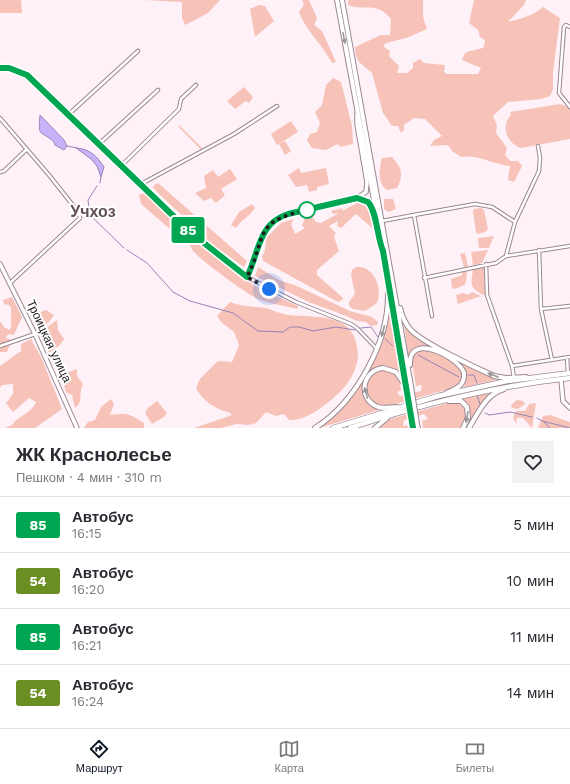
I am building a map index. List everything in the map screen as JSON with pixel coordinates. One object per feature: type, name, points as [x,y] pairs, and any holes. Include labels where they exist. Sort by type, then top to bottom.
[{"type":"highway","points":[[532,380],[561,379],[569,375]]},
{"type":"highway","points":[[333,428],[438,399],[532,380],[569,375]]},
{"type":"highway","points":[[350,428],[398,409]]},
{"type":"main road","points":[[337,0],[383,251],[413,427]]},
{"type":"main road","points":[[342,0],[382,221],[401,311],[411,330],[426,341],[488,373],[502,378],[532,380]]},
{"type":"main road","points":[[315,428],[334,414],[348,399],[377,348],[385,328],[388,307],[388,291],[383,251]]},
{"type":"main road","points":[[389,256],[418,427]]},
{"type":"main road","points":[[411,386],[411,356],[418,349],[430,349],[455,361],[462,368],[464,380],[460,386],[438,399]]},
{"type":"main road","points":[[398,409],[380,407],[372,404],[366,395],[366,381],[375,370],[389,368],[398,374],[406,387]]},
{"type":"main road","points":[[469,428],[493,394],[532,380]]},
{"type":"main road","points":[[438,399],[458,401],[465,404],[468,415],[462,428]]},
{"type":"main road","points":[[375,428],[381,421],[398,409]]},
{"type":"street","points":[[569,26],[564,27],[559,93],[570,107]]},
{"type":"street","points":[[69,114],[138,51]]},
{"type":"street","points":[[0,68],[9,68],[27,75],[100,143],[190,232],[247,277],[296,302],[351,324],[377,348]]},
{"type":"street","points":[[122,165],[180,109],[181,99],[196,85]]},
{"type":"street","points":[[100,143],[158,90]]},
{"type":"street","points":[[141,184],[234,134],[277,106]]},
{"type":"street","points":[[247,277],[253,265],[258,242],[263,232],[278,218],[288,214],[357,198],[364,194],[367,188],[357,124],[357,110]]},
{"type":"street","points":[[0,118],[49,175],[79,213],[80,218],[10,283]]},
{"type":"street","points":[[506,256],[515,222],[539,171],[540,158],[538,146]]},
{"type":"street","points":[[0,172],[4,171],[27,149]]},
{"type":"street","points":[[357,198],[365,200],[370,204],[378,241],[383,251]]},
{"type":"street","points":[[382,221],[475,204],[492,207],[515,222]]},
{"type":"street","points":[[414,215],[424,278],[432,316]]},
{"type":"street","points":[[424,278],[496,263],[506,256],[570,246]]},
{"type":"street","points":[[539,250],[541,309],[552,360]]},
{"type":"street","name":"Троицкая улица","points":[[0,264],[35,334],[77,428]]},
{"type":"street","points":[[486,264],[487,295],[512,366],[514,378]]},
{"type":"street","points":[[541,309],[570,306]]},
{"type":"street","points":[[0,346],[35,334]]},
{"type":"street","points":[[512,366],[569,357],[569,375]]},
{"type":"street","points":[[561,379],[563,401],[570,408]]},
{"type":"shaded area","points":[[0,0],[21,0],[22,13],[0,13]]},
{"type":"shaded area","points":[[145,0],[220,0],[208,13],[185,25],[182,18],[182,2]]},
{"type":"shaded area","points":[[302,0],[309,0],[317,18],[314,25],[322,31],[336,62],[332,63],[305,25],[299,12],[304,5]]},
{"type":"shaded area","points":[[348,0],[423,0],[423,17],[427,29],[406,38],[386,43],[383,46],[390,51],[389,56],[399,66],[397,73],[407,73],[413,68],[413,63],[420,59],[424,63],[445,65],[444,72],[447,74],[478,74],[481,68],[462,60],[465,53],[484,47],[485,40],[480,37],[478,30],[469,23],[474,0],[526,0],[524,5],[508,22],[531,15],[543,7],[560,18],[553,72],[553,89],[550,96],[541,99],[508,102],[493,116],[497,125],[496,133],[507,148],[505,155],[510,161],[518,161],[522,166],[514,182],[508,180],[510,166],[479,158],[467,156],[461,157],[452,151],[448,145],[430,146],[434,140],[442,136],[425,119],[414,118],[404,125],[404,130],[401,133],[398,126],[392,126],[383,113],[372,73],[359,62],[356,56],[355,47],[381,35],[390,35],[391,19],[385,13],[375,8],[354,7],[348,5]]},
{"type":"shaded area","points":[[259,5],[265,6],[274,21],[255,37],[250,9]]},
{"type":"shaded area","points":[[333,78],[341,82],[352,126],[353,144],[340,147],[338,144],[326,150],[312,148],[307,140],[310,134],[317,132],[320,123],[315,112],[322,105],[326,85]]},
{"type":"shaded area","points":[[244,87],[253,97],[249,103],[246,101],[235,109],[227,101]]},
{"type":"shaded area","points":[[560,104],[570,108],[570,139],[521,148],[512,143],[509,139],[506,124],[511,115],[510,112]]},
{"type":"shaded area","points":[[40,115],[64,140],[67,146],[64,150],[55,145],[54,142],[41,133],[39,128]]},
{"type":"shaded area","points":[[291,121],[298,132],[277,145],[271,134]]},
{"type":"shaded area","points":[[179,125],[202,148],[201,150],[178,126]]},
{"type":"shaded area","points":[[285,141],[291,151],[285,155],[279,144]]},
{"type":"shaded area","points":[[76,148],[93,154],[99,160],[104,167],[101,177],[97,166],[91,159]]},
{"type":"shaded area","points":[[392,157],[400,168],[401,179],[397,188],[387,190],[380,180],[380,167],[382,158]]},
{"type":"shaded area","points":[[299,168],[301,173],[326,168],[329,184],[317,187],[317,190],[309,192],[307,185],[296,187],[288,175]]},
{"type":"shaded area","points":[[230,169],[237,179],[221,189],[225,195],[216,203],[211,198],[204,201],[195,193],[206,188],[204,176],[213,170],[218,177]]},
{"type":"shaded area","points":[[158,183],[247,261],[244,267],[213,245],[153,188],[154,185]]},
{"type":"shaded area","points":[[144,193],[176,222],[182,232],[179,237],[141,204],[139,195]]},
{"type":"shaded area","points":[[384,199],[393,199],[396,209],[389,212],[384,209]]},
{"type":"shaded area","points":[[357,203],[366,203],[370,211],[372,228],[356,214],[341,228],[337,226],[338,221],[329,226],[336,233],[334,237],[339,251],[317,270],[317,275],[343,298],[342,300],[338,302],[263,261],[262,257],[265,250],[266,238],[281,223],[294,219],[291,224],[295,234],[305,228],[302,226],[305,217],[311,215],[316,222],[321,223],[339,213],[333,214],[331,211],[343,208],[342,211]]},
{"type":"shaded area","points":[[252,204],[255,208],[236,228],[231,225],[239,212]]},
{"type":"shaded area","points":[[481,208],[484,210],[488,229],[485,232],[478,234],[476,232],[473,212],[474,209]]},
{"type":"shaded area","points":[[494,236],[489,248],[479,248],[478,238]]},
{"type":"shaded area","points":[[193,238],[228,267],[253,285],[298,306],[298,309],[263,301],[244,291],[193,251],[188,239]]},
{"type":"shaded area","points":[[488,250],[482,263],[473,265],[471,252]]},
{"type":"shaded area","points":[[465,253],[468,266],[464,267],[460,254]]},
{"type":"shaded area","points":[[258,267],[279,280],[297,286],[350,311],[372,317],[378,322],[377,325],[371,326],[366,322],[357,321],[311,303],[255,276]]},
{"type":"shaded area","points":[[356,267],[362,267],[368,270],[376,279],[378,284],[379,297],[377,303],[365,311],[353,309],[349,306],[349,302],[355,294],[351,275],[352,270]]},
{"type":"shaded area","points":[[484,267],[485,295],[483,295],[475,290],[472,282],[473,269]]},
{"type":"shaded area","points":[[467,269],[465,284],[461,287],[452,289],[451,279],[462,275],[462,271]]},
{"type":"shaded area","points":[[472,292],[481,296],[458,304],[456,295],[464,293],[468,295]]},
{"type":"shaded area","points":[[12,297],[22,317],[14,335],[8,334],[6,338],[12,340],[7,352],[0,352],[0,321],[4,327],[9,330],[11,328],[11,308],[9,305],[4,304],[3,300]]},
{"type":"shaded area","points":[[230,302],[243,306],[265,308],[286,314],[334,320],[343,324],[351,331],[356,340],[358,354],[355,370],[347,384],[329,402],[303,418],[289,420],[284,414],[276,416],[266,412],[256,423],[248,425],[237,424],[221,428],[194,428],[232,415],[210,404],[203,398],[196,388],[200,379],[218,361],[232,362],[239,345],[234,332],[221,322],[217,316]]},
{"type":"shaded area","points":[[46,310],[54,315],[49,322],[39,328],[37,323],[39,313]]},
{"type":"shaded area","points":[[391,311],[401,374],[392,368],[384,366],[375,368],[366,374],[383,341]]},
{"type":"shaded area","points":[[57,320],[58,330],[64,339],[60,345],[49,353],[40,332]]},
{"type":"shaded area","points":[[404,324],[433,348],[422,346],[408,355]]},
{"type":"shaded area","points":[[31,339],[42,359],[62,409],[35,428],[5,428],[12,425],[32,409],[36,402],[29,398],[13,412],[6,403],[13,394],[13,384],[2,385],[0,388],[0,366],[21,351],[21,344]]},
{"type":"shaded area","points":[[422,350],[444,357],[454,364],[462,372],[462,381],[456,387],[392,405],[379,405],[371,400],[367,393],[368,384],[371,376],[378,371],[386,370],[396,375],[400,382],[401,390],[397,392],[400,396],[421,391],[422,385],[416,386],[412,362],[415,354]]},
{"type":"shaded area","points":[[462,364],[493,377],[495,380],[464,387],[467,374]]},
{"type":"shaded area","points":[[77,369],[77,376],[83,384],[78,406],[75,408],[72,395],[66,392],[62,379],[66,373]]},
{"type":"shaded area","points":[[363,380],[363,394],[367,402],[379,410],[319,428],[340,411]]},
{"type":"shaded area","points":[[489,393],[468,424],[470,409],[461,399]]},
{"type":"shaded area","points":[[111,399],[114,404],[110,415],[124,414],[135,417],[144,423],[144,428],[84,428],[88,422],[95,420],[101,407]]},
{"type":"shaded area","points":[[517,400],[523,401],[525,404],[518,409],[512,408],[511,405]]},
{"type":"shaded area","points":[[157,401],[167,413],[164,417],[152,424],[145,413],[148,408]]},
{"type":"shaded area","points":[[449,403],[458,403],[465,408],[466,416],[460,428],[423,428],[422,421],[428,419],[424,414],[404,420],[403,426],[407,425],[408,428],[378,428],[390,419]]},
{"type":"shaded area","points":[[536,403],[532,428],[523,418],[517,418],[516,424],[513,418],[516,411],[525,411],[529,404]]},
{"type":"shaded area","points":[[550,415],[570,422],[570,428],[538,428],[543,416]]},
{"type":"waterway","points":[[67,146],[77,148]]},
{"type":"waterway","points":[[100,183],[101,177]]},
{"type":"waterway","points":[[97,186],[88,200],[90,215],[124,248]]},
{"type":"waterway","points":[[127,250],[147,263],[173,292],[190,301],[233,313],[258,331],[283,332],[290,327],[299,327],[313,331],[336,327],[355,330]]},
{"type":"waterway","points":[[361,328],[371,327],[378,337]]},
{"type":"waterway","points":[[385,339],[393,346]]},
{"type":"waterway","points":[[418,355],[459,377]]},
{"type":"waterway","points":[[468,375],[474,375],[477,383]]},
{"type":"waterway","points":[[477,395],[480,404]]},
{"type":"waterway","points":[[485,413],[489,415],[510,412],[532,417]]},
{"type":"waterway","points":[[537,418],[542,421]]},
{"type":"waterway","points":[[542,421],[570,428]]},
{"type":"waterway","points":[[544,422],[550,428]]},
{"type":"bus line","name":"85","points":[[0,68],[9,68],[27,75],[100,143],[190,232],[247,277],[256,257],[258,242],[263,232],[278,218],[288,214],[357,198],[368,202],[372,208],[378,241],[383,251],[413,428]]},
{"type":"district","name":"Учхоз","points":[[93,211]]},
{"type":"route","points":[[269,289],[247,277],[256,257],[258,242],[263,232],[278,218],[307,210]]}]
